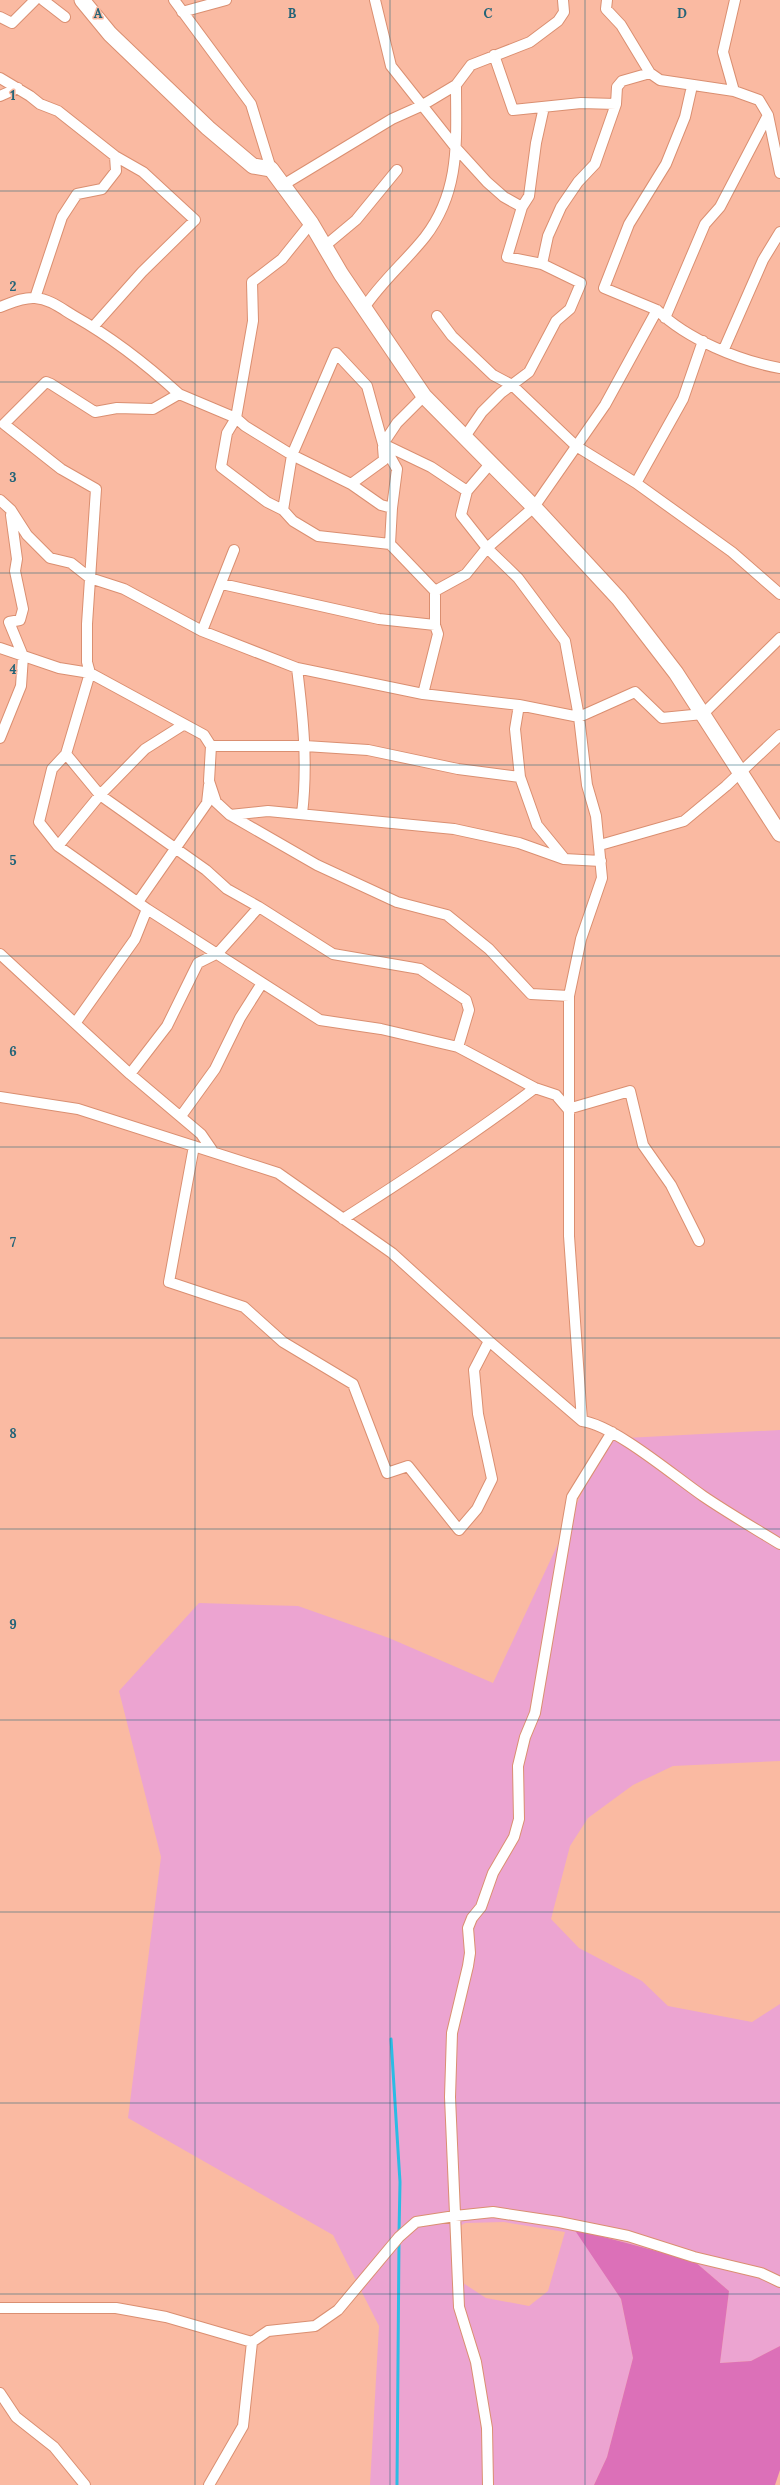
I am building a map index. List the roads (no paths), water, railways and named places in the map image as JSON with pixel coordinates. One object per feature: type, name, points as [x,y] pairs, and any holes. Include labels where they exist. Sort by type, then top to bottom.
[{"type":"street","points":[[0,17],[12,23],[35,0]]},
{"type":"street","points":[[43,0],[65,17]]},
{"type":"street","points":[[82,0],[110,34],[208,128],[253,166],[271,169]]},
{"type":"street","points":[[174,0],[251,104],[271,169],[326,245],[341,274],[424,396],[534,507],[619,599],[676,673],[780,834]]},
{"type":"street","points":[[182,12],[226,0]]},
{"type":"street","points":[[375,0],[391,66],[421,106],[487,182],[504,197],[522,207]]},
{"type":"street","points":[[283,185],[392,119],[421,106],[456,85],[472,65],[530,42],[558,21],[564,12],[563,0]]},
{"type":"street","points":[[607,0],[606,8],[622,25],[650,73],[660,80],[692,86],[734,91],[759,100],[768,115],[780,173]]},
{"type":"street","points":[[734,91],[723,52],[735,0]]},
{"type":"street","points":[[494,55],[513,110],[581,103],[616,104]]},
{"type":"street","points":[[542,264],[548,236],[561,207],[578,182],[595,164],[616,104],[617,87],[622,81],[650,73]]},
{"type":"street","points":[[0,78],[18,88],[40,104],[58,112],[115,156],[143,172],[159,185],[195,220],[142,272],[93,327]]},
{"type":"street","points":[[364,308],[373,294],[426,236],[450,192],[456,148],[456,85]]},
{"type":"street","points":[[692,86],[684,117],[666,164],[629,224],[604,288],[657,310],[665,318],[704,341],[724,349],[751,363],[780,368]]},
{"type":"street","points":[[0,96],[18,88]]},
{"type":"street","points":[[464,438],[482,412],[501,393],[529,372],[556,321],[570,309],[581,283],[542,264],[507,257],[522,207],[529,196],[536,143],[544,108]]},
{"type":"street","points":[[665,318],[705,224],[720,207],[768,115]]},
{"type":"street","points":[[35,298],[62,217],[77,194],[102,189],[116,171],[115,156]]},
{"type":"street","points":[[326,245],[356,220],[397,170]]},
{"type":"street","points":[[311,223],[282,259],[252,282],[253,321],[236,418],[227,433],[221,467],[267,502],[283,510],[293,521],[318,536],[390,544],[435,591],[435,625],[438,634],[423,694]]},
{"type":"street","points":[[724,349],[763,260],[780,232]]},
{"type":"street","points":[[0,307],[22,299],[35,298],[56,305],[93,327],[141,360],[179,394],[236,418],[245,426],[292,456],[351,484],[381,505],[392,508]]},
{"type":"street","points":[[435,591],[466,574],[487,548],[534,507],[605,405],[657,310]]},
{"type":"street","points":[[437,316],[452,336],[493,374],[512,385],[576,446],[636,483],[732,552],[780,594]]},
{"type":"street","points":[[636,483],[683,400],[704,341]]},
{"type":"street","points":[[283,510],[292,456],[336,353],[367,386],[383,444],[384,460],[351,484]]},
{"type":"street","points":[[179,394],[152,409],[117,408],[95,412],[46,382],[4,424],[61,469],[96,488],[86,624],[87,662],[90,673],[66,754],[52,769],[39,822],[58,846],[147,909],[218,952],[262,983],[320,1020],[380,1029],[458,1047],[535,1088],[556,1095],[568,1109]]},
{"type":"street","points":[[383,444],[397,423],[424,396]]},
{"type":"street","points":[[383,444],[431,467],[467,490]]},
{"type":"street","points":[[383,444],[397,469],[392,508],[390,544]]},
{"type":"street","points":[[490,464],[467,490],[461,514],[487,548],[518,578],[565,641],[579,717],[587,785],[596,816],[600,845],[602,878],[581,938],[569,996],[569,1236],[582,1421]]},
{"type":"street","points":[[0,500],[11,510],[27,535],[50,558],[71,563],[90,578],[124,589],[202,631],[297,668],[423,694],[519,705],[579,717],[635,692],[662,718],[703,714],[780,638]]},
{"type":"street","points":[[0,738],[21,686],[23,656],[9,622],[20,620],[23,609],[14,571],[17,559],[11,510]]},
{"type":"street","points":[[202,631],[222,584],[234,550]]},
{"type":"street","points":[[222,584],[379,619],[435,625]]},
{"type":"street","points":[[0,648],[59,668],[90,673],[183,725],[204,735],[211,746],[210,781],[206,803],[138,902]]},
{"type":"street","points":[[297,668],[305,746],[306,777],[302,814]]},
{"type":"street","points":[[519,705],[515,729],[520,777],[537,825],[564,859]]},
{"type":"street","points":[[58,846],[100,795],[146,750],[183,725]]},
{"type":"street","points":[[600,845],[684,821],[780,735]]},
{"type":"street","points":[[211,746],[305,746],[368,750],[458,769],[520,777]]},
{"type":"street","points":[[66,754],[100,795],[175,850],[206,870],[227,889],[260,907],[333,954],[420,969],[466,1000],[469,1010],[458,1047]]},
{"type":"street","points":[[210,781],[216,802],[230,815],[317,865],[397,902],[447,915],[489,948],[531,994],[569,996]]},
{"type":"street","points":[[230,815],[268,811],[454,829],[519,843],[564,859],[601,862]]},
{"type":"street","points":[[130,1074],[167,1026],[198,963],[218,952],[260,907]]},
{"type":"street","points":[[76,1022],[135,939],[147,909]]},
{"type":"street","points":[[0,954],[76,1022],[130,1074],[201,1134],[212,1150]]},
{"type":"street","points":[[181,1116],[215,1069],[240,1018],[262,983]]},
{"type":"street","points":[[343,1219],[491,1122],[535,1088]]},
{"type":"street","points":[[568,1109],[630,1092],[643,1145],[671,1185],[699,1241]]},
{"type":"street","points":[[0,1097],[78,1109],[278,1172],[392,1254],[489,1341],[582,1421],[591,1422],[612,1432],[704,1496],[780,1544]]},
{"type":"street","points":[[194,1146],[169,1282],[244,1307],[282,1342],[352,1384],[388,1473],[408,1466],[459,1530],[477,1509],[492,1479],[478,1414],[474,1370],[489,1341]]},
{"type":"street","points":[[488,2485],[487,2428],[476,2362],[459,2307],[450,2097],[452,2032],[470,1953],[468,1928],[472,1918],[480,1908],[493,1873],[514,1837],[519,1819],[518,1766],[525,1736],[535,1713],[572,1497],[612,1432]]},
{"type":"street","points":[[209,2485],[243,2426],[252,2342],[268,2331],[315,2326],[338,2310],[399,2237],[416,2222],[493,2212],[559,2222],[628,2236],[694,2257],[761,2273],[780,2282]]},
{"type":"street","points":[[0,2308],[116,2308],[166,2317],[252,2342]]},
{"type":"street","points":[[0,2393],[16,2417],[54,2447],[85,2485]]},
{"type":"waterway","points":[[391,2039],[400,2182],[399,2233]]},
{"type":"waterway","points":[[397,2485],[399,2241]]}]
